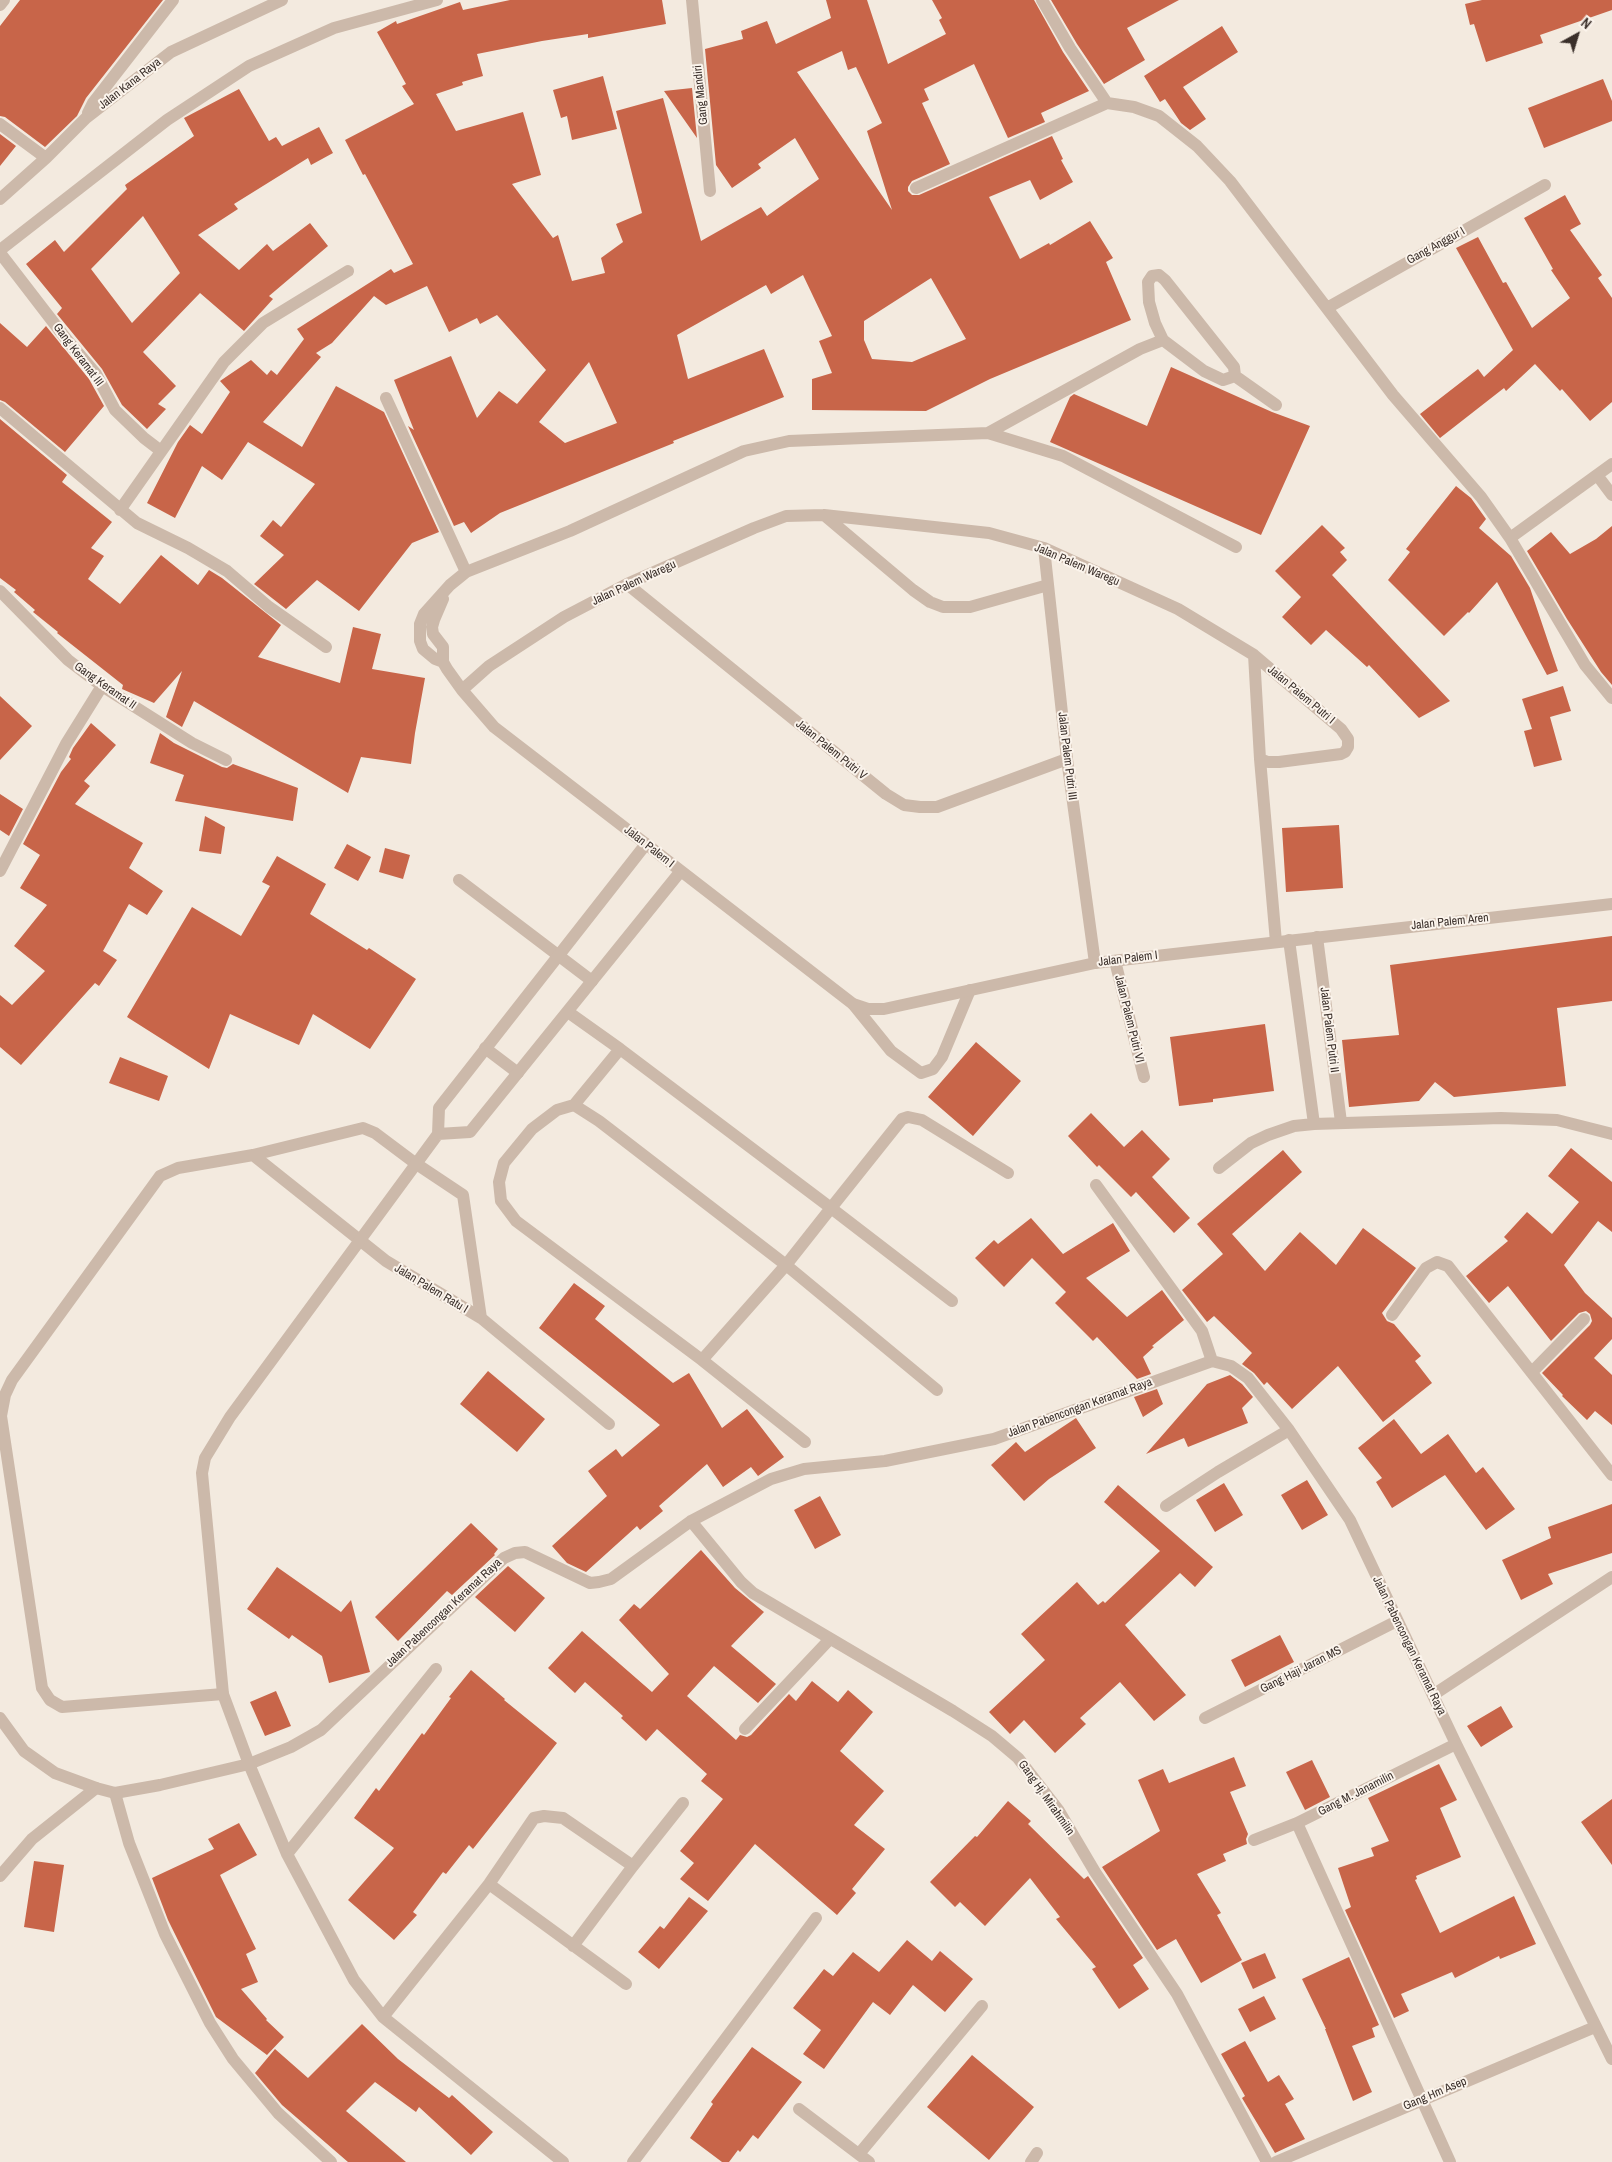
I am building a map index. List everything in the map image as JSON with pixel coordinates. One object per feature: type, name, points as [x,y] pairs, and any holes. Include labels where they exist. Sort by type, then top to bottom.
[{"type":"street","points":[[0,5],[4,0]]},
{"type":"street","points":[[86,118],[94,103],[174,0]]},
{"type":"street","name":"Jalan Kana Raya","points":[[0,199],[46,158],[86,118],[171,52],[282,0]]},
{"type":"street","points":[[0,251],[168,120],[249,66],[334,28],[438,0]]},
{"type":"street","name":"Gang Mandiri","points":[[692,0],[710,191]]},
{"type":"street","points":[[1042,0],[1070,48],[1107,103]]},
{"type":"street","points":[[916,188],[1107,103],[1134,108],[1159,116],[1197,146],[1230,181],[1393,395],[1481,497],[1510,538],[1585,666],[1612,698]]},
{"type":"street","points":[[0,124],[46,158]]},
{"type":"street","name":"Gang Anggur I","points":[[1327,308],[1545,185]]},
{"type":"street","name":"Gang Keramat III","points":[[0,251],[67,340],[96,374],[115,410],[144,438],[161,450]]},
{"type":"street","points":[[120,510],[224,362],[263,323],[348,271]]},
{"type":"street","points":[[1235,376],[1223,380],[1204,371],[1163,340],[1154,324],[1149,302],[1148,282],[1152,276],[1159,275],[1165,280],[1234,367],[1235,376],[1276,405]]},
{"type":"street","points":[[988,433],[1140,349],[1163,340]]},
{"type":"street","points":[[386,398],[466,572]]},
{"type":"street","points":[[0,408],[137,523],[188,548],[227,571],[269,607],[326,647]]},
{"type":"street","points":[[445,666],[423,649],[419,634],[424,614],[466,572],[570,531],[744,451],[789,441],[988,433],[1063,456],[1236,547]]},
{"type":"street","points":[[1510,538],[1612,464]]},
{"type":"street","points":[[1597,475],[1612,495]]},
{"type":"street","points":[[824,515],[913,590],[930,602],[943,607],[970,607],[1048,585]]},
{"type":"street","name":"Jalan Palem Waregu","points":[[458,686],[564,617],[628,584],[754,528],[786,516],[824,515],[989,533],[1044,548],[1178,609],[1254,655]]},
{"type":"street","name":"Jalan Palem Putri III","points":[[1044,548],[1066,759],[1095,963]]},
{"type":"street","name":"Jalan Palem Putri V","points":[[628,584],[886,794],[904,805],[920,807],[937,806],[1066,759]]},
{"type":"street","points":[[445,666],[445,651],[441,642],[433,634],[432,627],[450,586]]},
{"type":"street","name":"Gang Keramat II","points":[[0,591],[68,660],[102,686],[192,743],[226,760]]},
{"type":"street","name":"Jalan Palem Putri I","points":[[1254,655],[1260,759],[1282,941]]},
{"type":"street","name":"Jalan Palem Putri I","points":[[1254,655],[1341,730],[1348,739],[1348,747],[1345,752],[1340,754],[1279,762],[1268,762],[1260,759]]},
{"type":"street","name":"Jalan Palem I","points":[[445,666],[458,686],[494,727],[853,1004],[891,1051],[921,1073],[933,1069],[942,1057],[970,990]]},
{"type":"street","points":[[0,870],[66,744],[102,686]]},
{"type":"street","points":[[562,2162],[383,2017],[354,1980],[287,1854],[249,1764],[223,1694],[202,1473],[205,1458],[230,1417],[438,1134],[439,1108],[646,844]]},
{"type":"street","points":[[438,1134],[470,1132],[680,872]]},
{"type":"street","points":[[458,880],[592,981]]},
{"type":"street","name":"Jalan Palem Aren","points":[[1282,941],[1612,904]]},
{"type":"street","name":"Jalan Palem Putri II","points":[[1317,937],[1341,1122]]},
{"type":"street","points":[[1282,941],[1314,1124]]},
{"type":"street","name":"Jalan Palem I","points":[[853,1004],[868,1008],[884,1009],[1095,963],[1282,941]]},
{"type":"street","name":"Jalan Palem Putri VI","points":[[1115,961],[1144,1077]]},
{"type":"street","points":[[568,1012],[620,1049],[952,1301]]},
{"type":"street","points":[[485,1048],[518,1073]]},
{"type":"street","points":[[620,1049],[574,1105],[557,1110],[532,1129],[504,1163],[499,1182],[501,1200],[516,1221],[702,1360],[805,1442]]},
{"type":"street","points":[[574,1105],[599,1121],[786,1265],[937,1390]]},
{"type":"street","points":[[702,1360],[786,1265],[902,1119],[908,1117],[922,1120],[1008,1173]]},
{"type":"street","points":[[1219,1168],[1251,1143],[1268,1135],[1294,1126],[1314,1124],[1501,1118],[1557,1120],[1612,1134]]},
{"type":"street","points":[[223,1694],[62,1707],[50,1700],[42,1688],[2,1416],[5,1395],[12,1380],[160,1176],[178,1168],[253,1155],[363,1128],[376,1133],[415,1163],[463,1195],[481,1318]]},
{"type":"street","name":"Jalan Palem Ratu I","points":[[253,1155],[386,1261],[481,1318],[609,1424]]},
{"type":"street","points":[[1096,1184],[1202,1331],[1212,1361]]},
{"type":"street","points":[[1392,1315],[1426,1268],[1432,1264],[1442,1263],[1453,1270],[1612,1475]]},
{"type":"street","points":[[1532,1372],[1584,1319]]},
{"type":"street","name":"Jalan Pabencongan Keramat Raya","points":[[115,1793],[160,1785],[249,1764],[291,1747],[322,1730],[504,1558],[515,1553],[525,1552],[590,1583],[611,1579],[691,1521],[771,1479],[804,1469],[885,1461],[994,1439],[1212,1361],[1231,1366],[1248,1378],[1289,1430],[1350,1520],[1456,1744],[1612,2059]]},
{"type":"street","points":[[1166,1506],[1218,1472],[1289,1430]]},
{"type":"street","name":"Gang Hj. Mirahmilin","points":[[691,1521],[741,1582],[753,1593],[873,1663],[992,1736],[1018,1758],[1059,1811],[1095,1872],[1177,1994],[1267,2162]]},
{"type":"street","points":[[1433,1695],[1612,1577]]},
{"type":"street","name":"Gang Haji Jaran MS","points":[[1205,1718],[1397,1622]]},
{"type":"street","points":[[745,1729],[830,1639]]},
{"type":"street","points":[[287,1854],[436,1669]]},
{"type":"street","points":[[0,1718],[24,1751],[47,1768],[55,1773],[115,1793],[129,1844],[165,1934],[210,2023],[233,2059],[278,2114],[331,2162]]},
{"type":"street","name":"Gang M. Janamilin","points":[[1254,1840],[1297,1823],[1456,1744]]},
{"type":"street","points":[[0,1876],[32,1839],[96,1788]]},
{"type":"street","points":[[573,1946],[683,1803]]},
{"type":"street","points":[[383,2017],[489,1884],[534,1818],[544,1816],[564,1818],[633,1866]]},
{"type":"street","points":[[1297,1823],[1450,2162]]},
{"type":"street","points":[[489,1884],[626,1984]]},
{"type":"street","points":[[633,2162],[816,1918]]},
{"type":"street","points":[[799,2109],[864,2158],[982,2006]]},
{"type":"street","name":"Gang Hm Asep","points":[[1276,2162],[1595,2027]]},
{"type":"building","points":[[20,0],[163,0],[86,98],[77,116],[45,147],[5,117],[0,116],[0,26]]},
{"type":"building","points":[[510,0],[662,0],[666,24],[588,38],[588,34],[542,41],[477,54],[483,76],[462,82],[463,85],[436,94],[456,131],[523,112],[541,175],[512,184],[553,238],[558,235],[572,281],[605,273],[601,258],[623,242],[616,224],[642,213],[616,111],[663,98],[701,241],[761,207],[767,216],[819,179],[795,138],[758,164],[761,168],[732,188],[716,165],[705,49],[743,39],[741,31],[767,21],[776,44],[831,18],[826,0],[867,0],[888,64],[946,34],[939,20],[942,18],[932,0],[1034,0],[1063,52],[1089,91],[1041,113],[1045,122],[1008,138],[974,64],[924,89],[929,100],[922,103],[950,164],[912,181],[908,191],[912,195],[919,195],[1052,136],[1063,159],[1061,160],[1073,182],[1040,200],[1030,180],[989,197],[1020,259],[1049,243],[1050,245],[1090,221],[1113,258],[1106,262],[1131,320],[990,379],[926,411],[812,410],[812,379],[832,373],[819,341],[832,336],[803,275],[771,294],[766,285],[677,335],[688,379],[764,349],[784,397],[500,513],[471,533],[464,522],[454,526],[408,426],[414,430],[394,380],[451,356],[477,418],[499,391],[517,404],[546,370],[497,315],[480,324],[477,318],[449,332],[427,286],[386,305],[374,296],[332,343],[316,353],[321,357],[263,422],[302,447],[336,386],[384,412],[439,532],[412,543],[359,611],[317,580],[286,609],[254,584],[284,555],[260,536],[273,520],[281,527],[315,484],[248,442],[222,480],[202,466],[175,518],[147,503],[178,442],[190,425],[202,434],[230,392],[220,381],[251,360],[267,375],[271,370],[277,375],[304,339],[297,329],[391,269],[394,273],[413,264],[345,140],[414,104],[402,86],[406,84],[377,32],[396,21],[397,24],[460,2],[463,10]],"holes":[[[842,51],[848,70],[856,67],[882,123],[867,131],[892,210],[797,72]],[[931,278],[966,339],[912,362],[872,359],[864,340],[864,321]],[[589,362],[617,423],[565,443],[539,422]]]},
{"type":"building","points":[[1051,0],[1179,0],[1127,28],[1145,60],[1104,84]]},
{"type":"building","points":[[1482,0],[1612,0],[1612,10],[1540,35],[1543,43],[1486,62],[1474,24],[1470,25],[1465,4]]},
{"type":"building","points":[[1222,26],[1238,52],[1183,87],[1206,119],[1190,130],[1181,123],[1165,99],[1160,102],[1144,76]]},
{"type":"building","points":[[603,76],[617,129],[572,140],[567,116],[561,118],[553,90]]},
{"type":"building","points":[[1603,79],[1612,101],[1612,121],[1544,148],[1528,108]]},
{"type":"building","points":[[692,88],[697,138],[664,91]]},
{"type":"building","points":[[239,89],[269,141],[276,137],[282,146],[319,127],[333,153],[311,165],[308,158],[234,204],[238,209],[198,235],[239,270],[267,244],[273,251],[310,223],[328,246],[269,296],[273,299],[244,331],[200,293],[143,352],[176,386],[158,404],[166,409],[147,429],[122,405],[102,369],[57,314],[62,308],[26,264],[55,240],[64,252],[127,189],[125,185],[194,136],[184,118]],"holes":[[[143,216],[180,273],[132,323],[91,269]]]},
{"type":"building","points":[[0,134],[16,146],[0,166]]},
{"type":"building","points":[[1565,195],[1581,224],[1570,230],[1602,275],[1598,278],[1612,298],[1612,402],[1590,421],[1562,389],[1560,391],[1535,364],[1506,391],[1504,388],[1440,438],[1420,414],[1478,369],[1484,377],[1513,350],[1456,248],[1478,237],[1503,283],[1506,282],[1532,328],[1570,298],[1551,270],[1553,269],[1524,218]]},
{"type":"building","points":[[0,323],[27,347],[46,326],[89,379],[104,406],[65,452],[5,402],[0,400]]},
{"type":"building","points":[[1171,367],[1272,412],[1310,426],[1261,535],[1050,442],[1070,397],[1074,394],[1147,426]]},
{"type":"building","points":[[0,419],[67,475],[62,482],[112,522],[91,548],[104,556],[88,579],[120,604],[161,555],[198,585],[209,570],[222,578],[281,625],[258,657],[340,683],[353,627],[381,634],[372,669],[425,678],[411,764],[361,757],[348,793],[194,701],[182,727],[166,717],[182,671],[154,703],[122,689],[123,685],[57,633],[33,612],[35,610],[14,592],[16,590],[0,578]]},
{"type":"building","points":[[1456,486],[1471,498],[1486,519],[1479,528],[1511,556],[1530,588],[1558,671],[1547,675],[1497,582],[1469,613],[1444,636],[1388,580],[1410,552],[1406,549]]},
{"type":"building","points":[[1322,525],[1345,548],[1340,552],[1347,560],[1332,575],[1450,701],[1419,718],[1369,665],[1367,667],[1326,630],[1311,645],[1282,617],[1301,597],[1275,571]]},
{"type":"building","points":[[1612,526],[1612,685],[1601,672],[1567,619],[1527,551],[1551,532],[1570,554],[1596,539]]},
{"type":"building","points":[[1563,686],[1571,711],[1550,717],[1562,760],[1534,767],[1524,731],[1532,729],[1522,699]]},
{"type":"building","points":[[0,696],[32,726],[0,760]]},
{"type":"building","points":[[91,723],[116,745],[84,781],[90,786],[75,804],[143,843],[129,868],[163,891],[147,915],[129,904],[103,951],[117,960],[99,986],[95,983],[21,1065],[0,1047],[0,995],[12,1005],[45,971],[14,946],[47,905],[20,888],[40,855],[23,844],[61,772],[71,759],[69,757],[73,748]]},
{"type":"building","points":[[160,733],[174,743],[222,767],[227,768],[233,764],[298,788],[293,821],[175,801],[184,775],[150,763]]},
{"type":"building","points":[[0,794],[23,809],[9,836],[0,830]]},
{"type":"building","points":[[205,816],[225,827],[221,854],[199,851]]},
{"type":"building","points":[[1339,825],[1343,888],[1286,892],[1282,828]]},
{"type":"building","points":[[347,844],[371,857],[358,881],[334,868]]},
{"type":"building","points":[[385,848],[410,855],[403,879],[379,872]]},
{"type":"building","points":[[277,856],[326,884],[310,914],[367,950],[369,948],[416,979],[370,1049],[313,1014],[299,1045],[230,1014],[209,1069],[127,1017],[192,907],[241,936],[270,886],[262,882]]},
{"type":"building","points":[[1612,936],[1612,1001],[1557,1008],[1566,1086],[1454,1097],[1435,1082],[1419,1101],[1349,1107],[1342,1040],[1399,1035],[1390,965]]},
{"type":"building","points":[[1265,1024],[1274,1091],[1213,1099],[1213,1102],[1179,1106],[1170,1037]]},
{"type":"building","points":[[976,1042],[1021,1081],[973,1136],[928,1097]]},
{"type":"building","points":[[120,1057],[168,1076],[159,1101],[109,1083]]},
{"type":"building","points":[[1091,1113],[1124,1147],[1142,1130],[1170,1159],[1152,1177],[1190,1218],[1174,1233],[1136,1192],[1131,1197],[1099,1165],[1097,1167],[1068,1136]]},
{"type":"building","points":[[1571,1148],[1612,1182],[1612,1232],[1598,1221],[1564,1265],[1585,1293],[1612,1318],[1612,1339],[1594,1358],[1612,1375],[1612,1425],[1595,1411],[1587,1420],[1542,1373],[1590,1325],[1592,1321],[1590,1314],[1586,1311],[1579,1313],[1551,1341],[1508,1286],[1489,1303],[1466,1276],[1508,1241],[1504,1237],[1527,1212],[1552,1234],[1579,1202],[1548,1176]]},
{"type":"building","points":[[1283,1150],[1302,1172],[1232,1234],[1265,1271],[1300,1232],[1336,1265],[1363,1228],[1416,1268],[1382,1313],[1387,1321],[1394,1324],[1421,1356],[1415,1361],[1432,1383],[1383,1422],[1338,1366],[1292,1409],[1267,1382],[1264,1385],[1254,1373],[1242,1364],[1252,1353],[1214,1316],[1207,1322],[1182,1290],[1223,1254],[1197,1224]]},
{"type":"building","points":[[1031,1218],[1063,1254],[1113,1223],[1130,1251],[1086,1278],[1127,1317],[1162,1290],[1184,1320],[1152,1346],[1154,1347],[1143,1357],[1151,1374],[1137,1379],[1097,1337],[1093,1341],[1055,1303],[1066,1292],[1032,1258],[1004,1287],[975,1258],[994,1240],[998,1244]]},
{"type":"building","points":[[574,1283],[605,1306],[595,1319],[673,1383],[689,1373],[722,1428],[747,1409],[784,1457],[758,1476],[751,1467],[723,1487],[707,1464],[659,1506],[663,1511],[640,1530],[637,1526],[586,1572],[567,1563],[552,1546],[607,1496],[588,1471],[616,1449],[622,1457],[660,1425],[539,1328]]},
{"type":"building","points":[[488,1371],[545,1419],[517,1452],[460,1404]]},
{"type":"building","points":[[1230,1375],[1242,1384],[1253,1397],[1242,1408],[1248,1423],[1188,1447],[1184,1438],[1146,1454],[1207,1384]]},
{"type":"building","points":[[1157,1389],[1163,1404],[1143,1417],[1134,1397]]},
{"type":"building","points":[[1076,1418],[1096,1448],[1049,1479],[1024,1501],[991,1465],[1016,1442],[1025,1452]]},
{"type":"building","points":[[1394,1419],[1421,1454],[1448,1434],[1476,1473],[1483,1467],[1515,1509],[1486,1530],[1445,1475],[1392,1508],[1376,1482],[1382,1478],[1358,1448]]},
{"type":"building","points":[[1307,1480],[1328,1515],[1302,1530],[1281,1495]]},
{"type":"building","points":[[1224,1483],[1243,1515],[1215,1532],[1196,1500]]},
{"type":"building","points":[[1118,1485],[1213,1567],[1195,1587],[1180,1573],[1125,1625],[1186,1695],[1154,1721],[1120,1682],[1080,1718],[1086,1724],[1055,1753],[1024,1720],[1010,1734],[989,1712],[1045,1660],[1021,1634],[1077,1582],[1098,1605],[1103,1601],[1105,1603],[1160,1551],[1104,1502]]},
{"type":"building","points":[[820,1496],[841,1535],[815,1549],[794,1510]]},
{"type":"building","points":[[1612,1504],[1612,1553],[1548,1574],[1553,1584],[1521,1600],[1502,1560],[1551,1538],[1548,1527]]},
{"type":"building","points":[[471,1523],[498,1549],[495,1555],[452,1595],[447,1591],[398,1641],[375,1617]]},
{"type":"building","points":[[701,1550],[735,1588],[764,1612],[731,1646],[776,1684],[758,1703],[714,1666],[687,1696],[736,1740],[740,1735],[747,1737],[751,1735],[789,1694],[796,1701],[812,1681],[838,1702],[848,1690],[873,1712],[840,1751],[884,1791],[854,1825],[885,1849],[852,1889],[856,1893],[837,1915],[755,1844],[708,1901],[680,1879],[694,1863],[680,1851],[723,1799],[701,1781],[707,1774],[657,1729],[646,1741],[621,1718],[623,1716],[585,1682],[575,1693],[548,1668],[582,1631],[652,1692],[669,1674],[619,1620],[634,1604],[640,1609]]},
{"type":"building","points":[[508,1566],[545,1598],[515,1632],[475,1597]]},
{"type":"building","points":[[277,1567],[341,1612],[351,1600],[370,1672],[329,1683],[322,1656],[292,1635],[289,1639],[247,1609]]},
{"type":"building","points":[[1280,1635],[1294,1662],[1245,1687],[1231,1660]]},
{"type":"building","points":[[471,1670],[504,1700],[557,1743],[473,1849],[469,1845],[446,1874],[443,1872],[413,1912],[417,1915],[394,1940],[348,1900],[394,1848],[354,1818],[376,1788],[379,1791],[422,1733],[424,1735],[451,1698],[449,1697]]},
{"type":"building","points":[[276,1691],[291,1726],[265,1736],[250,1702]]},
{"type":"building","points":[[1501,1706],[1513,1727],[1481,1747],[1467,1726]]},
{"type":"building","points":[[1234,1757],[1246,1786],[1230,1792],[1248,1834],[1247,1844],[1223,1854],[1226,1861],[1197,1874],[1221,1913],[1217,1915],[1242,1960],[1201,1983],[1176,1939],[1157,1950],[1102,1867],[1160,1831],[1138,1780],[1163,1769],[1169,1783]]},
{"type":"building","points":[[1312,1760],[1330,1797],[1305,1810],[1286,1772]]},
{"type":"building","points":[[1439,1764],[1457,1800],[1440,1808],[1461,1857],[1416,1876],[1417,1879],[1415,1880],[1440,1933],[1514,1896],[1536,1944],[1500,1959],[1499,1956],[1455,1978],[1452,1972],[1401,1994],[1409,2011],[1394,2018],[1345,1910],[1351,1907],[1338,1868],[1374,1856],[1371,1848],[1389,1841],[1368,1798]]},
{"type":"building","points":[[1612,1799],[1612,1865],[1581,1822]]},
{"type":"building","points":[[1008,1801],[1031,1821],[1028,1824],[1084,1879],[1088,1876],[1143,1958],[1133,1965],[1149,1989],[1119,2009],[1092,1969],[1096,1967],[1056,1919],[1060,1917],[1030,1878],[985,1926],[960,1902],[955,1907],[930,1882],[975,1836],[977,1837]]},
{"type":"building","points":[[239,1823],[257,1855],[220,1875],[256,1949],[246,1954],[258,1982],[241,1989],[266,2020],[284,2037],[267,2055],[216,2017],[168,1920],[152,1878],[214,1849],[208,1839]]},
{"type":"building","points":[[34,1861],[64,1865],[54,1932],[24,1927]]},
{"type":"building","points":[[689,1897],[708,1911],[659,1969],[638,1952],[660,1926],[664,1929]]},
{"type":"building","points":[[907,1940],[932,1961],[940,1951],[973,1979],[945,2012],[913,1985],[890,2015],[873,2002],[824,2069],[803,2054],[821,2030],[793,2008],[824,1969],[833,1976],[853,1952],[879,1972]]},
{"type":"building","points":[[1265,1953],[1276,1978],[1253,1989],[1241,1963]]},
{"type":"building","points":[[1349,1957],[1379,2025],[1372,2028],[1375,2037],[1352,2046],[1372,2092],[1353,2101],[1326,2029],[1302,1979]]},
{"type":"building","points":[[1264,1996],[1276,2019],[1250,2032],[1238,2009]]},
{"type":"building","points":[[362,2024],[398,2059],[449,2098],[452,2095],[493,2132],[471,2155],[419,2107],[416,2112],[375,2082],[346,2111],[406,2162],[348,2162],[282,2105],[255,2073],[275,2049],[308,2078]]},
{"type":"building","points":[[1245,2041],[1268,2082],[1279,2075],[1294,2099],[1285,2104],[1305,2139],[1275,2153],[1242,2098],[1245,2096],[1221,2054]]},
{"type":"building","points":[[752,2047],[802,2082],[758,2139],[753,2135],[740,2152],[738,2150],[729,2162],[722,2162],[690,2138],[713,2104],[711,2102]]},
{"type":"building","points":[[972,2055],[1034,2107],[989,2160],[927,2107]]}]
